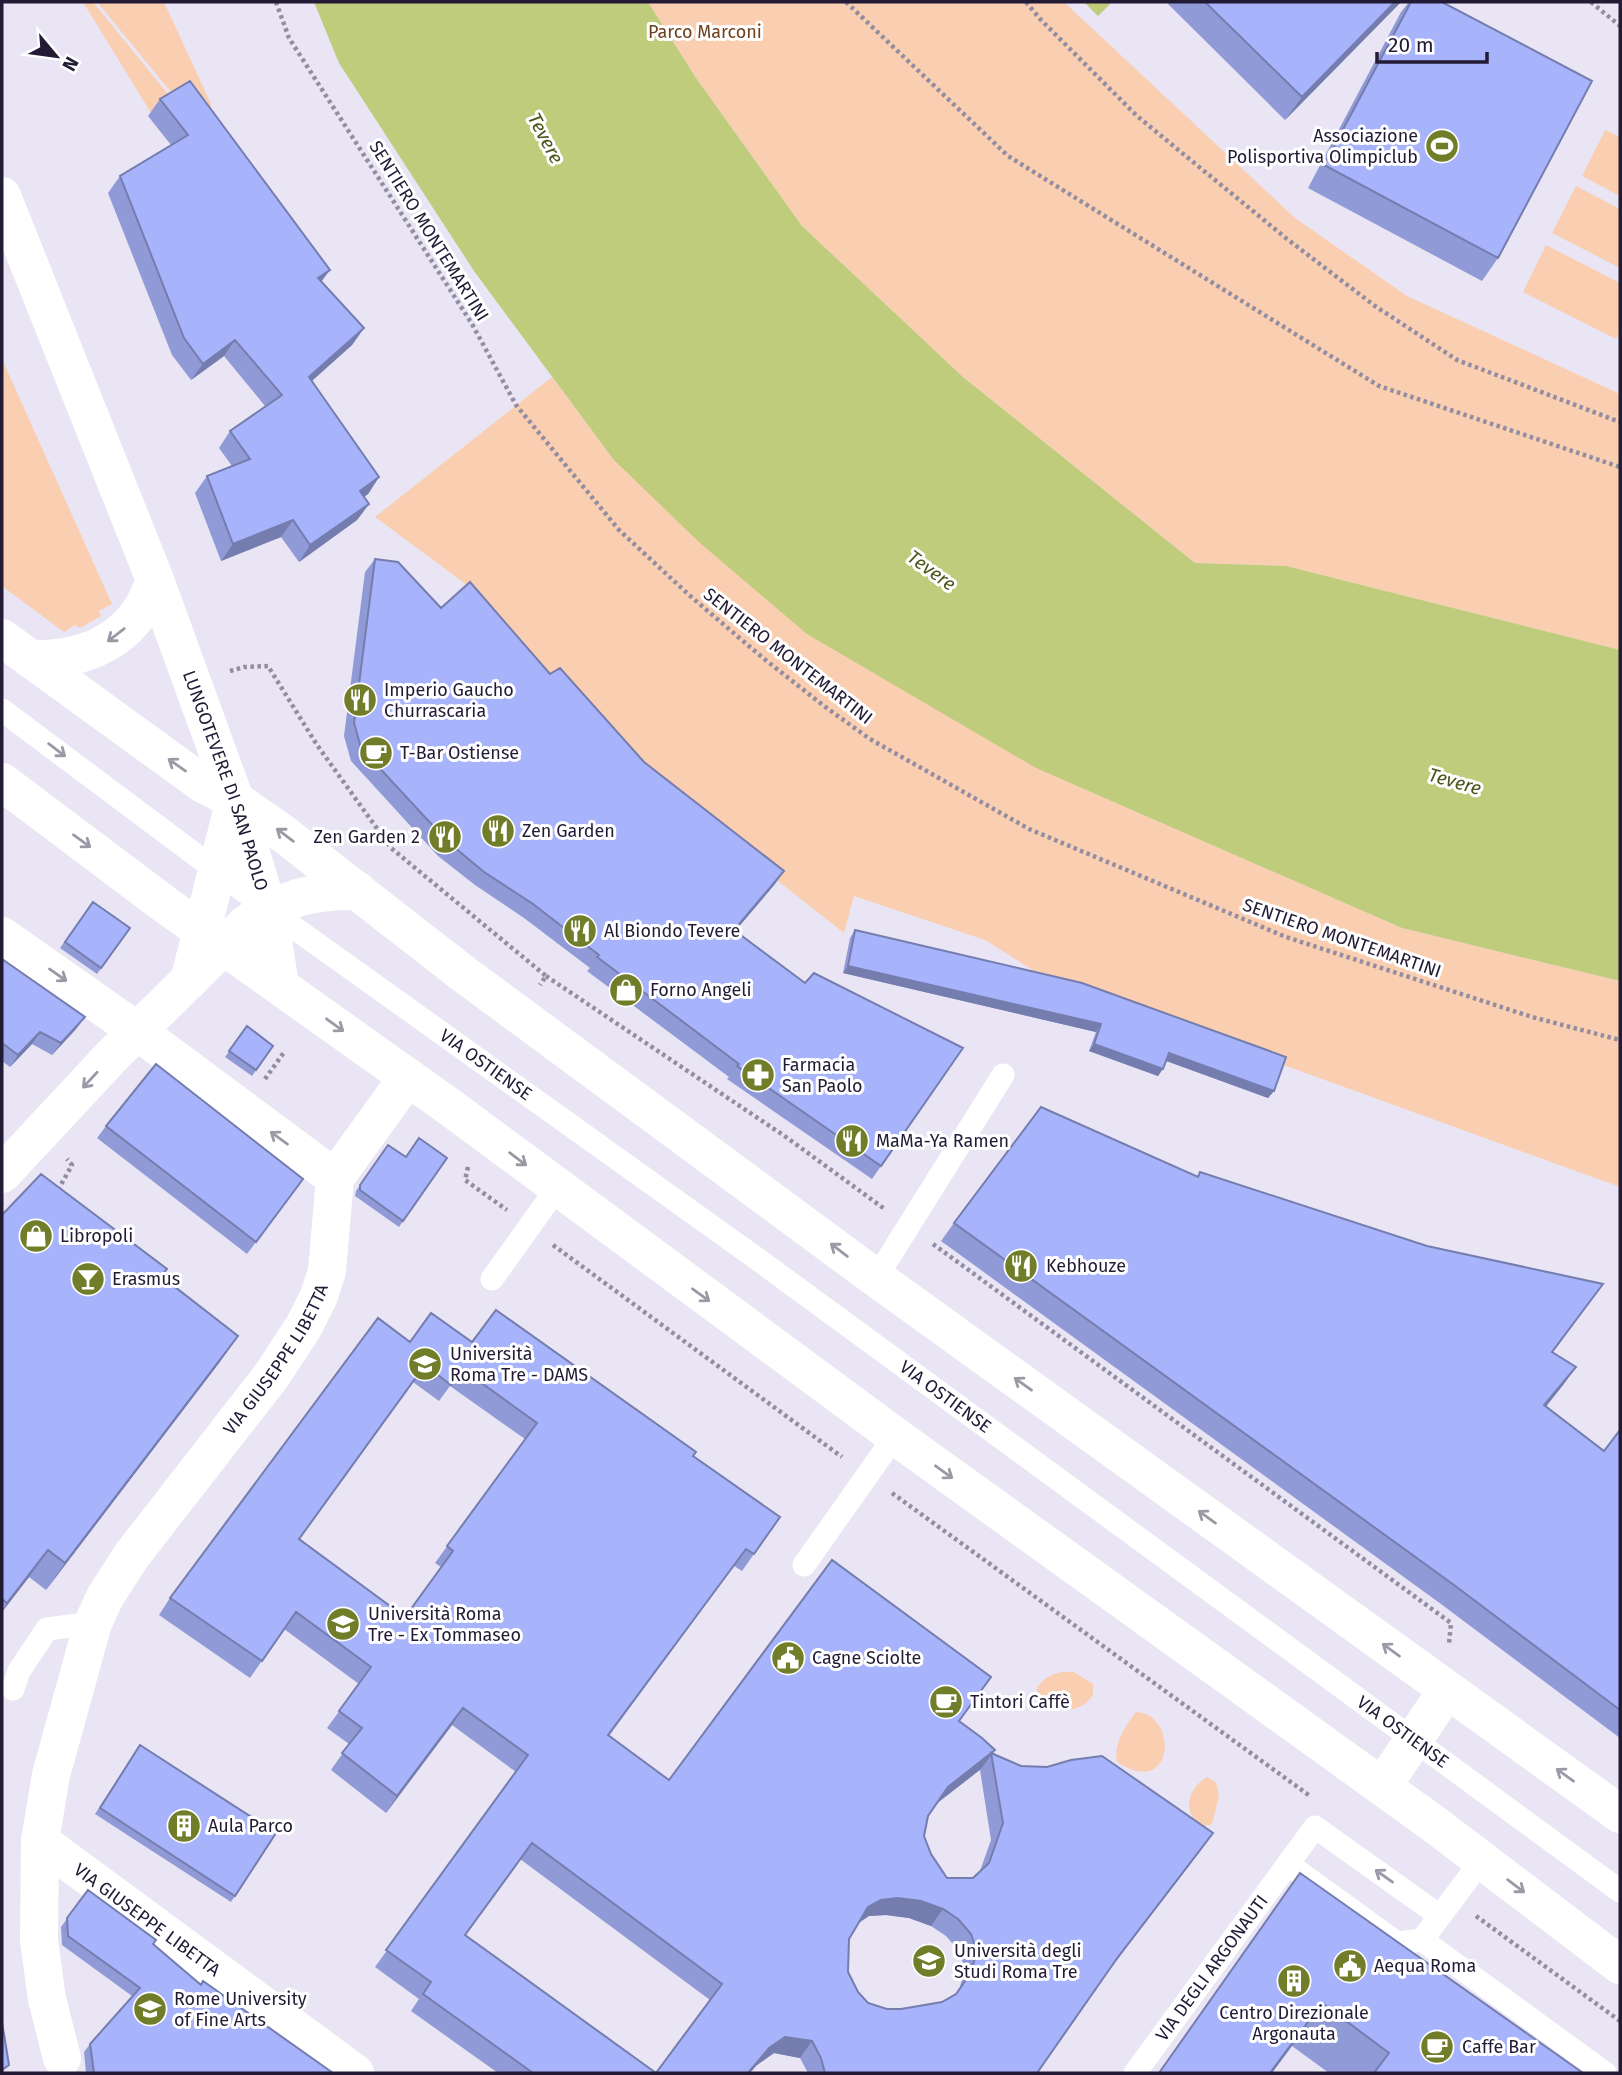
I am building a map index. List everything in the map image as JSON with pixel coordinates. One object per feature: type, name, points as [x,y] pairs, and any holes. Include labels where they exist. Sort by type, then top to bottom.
[{"type":"main road","name":"LUNGOTEVERE DI SAN PAOLO","points":[[2,195],[155,580],[236,800],[268,909],[280,985]]},
{"type":"main road","points":[[16,648],[68,658],[103,644],[125,628],[141,610],[155,580]]},
{"type":"main road","points":[[16,648],[203,783],[236,800],[466,975],[876,1278],[1620,1814]]},
{"type":"main road","points":[[4,787],[408,1077],[895,1436],[1382,1787],[1620,1965]]},
{"type":"main road","points":[[2,1174],[137,1031],[189,981],[213,937],[217,870],[236,800]]},
{"type":"main road","points":[[213,937],[246,924],[268,909],[312,893],[332,890],[358,891]]},
{"type":"main road","points":[[2,936],[137,1031],[335,1178],[408,1077]]},
{"type":"main road","name":"VIA GIUSEPPE LIBETTA","points":[[62,2058],[47,1999],[39,1940],[40,1841],[51,1775],[93,1623],[105,1597],[132,1555],[272,1375],[309,1317],[327,1271],[335,1178]]},
{"type":"main road","points":[[1382,1787],[1447,1690]]},
{"type":"main road","name":"VIA GIUSEPPE LIBETTA","points":[[40,1841],[355,2073]]},
{"type":"lane","name":"VIA OSTIENSE","points":[[2,710],[268,909],[756,1258],[1620,1891]]},
{"type":"lane","points":[[876,1278],[1003,1075]]},
{"type":"lane","points":[[492,1279],[557,1188]]},
{"type":"lane","points":[[804,1564],[895,1436]]},
{"type":"lane","points":[[13,1689],[19,1671],[47,1629],[93,1623]]},
{"type":"lane","name":"VIA DEGLI ARGONAUTI","points":[[1135,2073],[1315,1827],[1446,1908]]},
{"type":"lane","points":[[1422,1940],[1482,1860]]},
{"type":"lane","points":[[1288,1864],[1397,1943],[1422,1940],[1605,2073]]},
{"type":"path","name":"SENTIERO MONTEMARTINI","points":[[276,2],[289,38],[472,324],[516,405],[620,530],[700,604],[824,706],[870,738],[1041,835],[1286,937],[1532,1017],[1620,1040]]},
{"type":"path","points":[[846,2],[1008,156],[1379,386],[1620,467]]},
{"type":"path","points":[[1026,2],[1137,116],[1287,239],[1375,306],[1457,360],[1620,422]]},
{"type":"path","points":[[1591,2],[1620,26]]},
{"type":"path","points":[[244,667],[268,666],[317,745],[391,848],[546,976],[786,1137],[1451,1623]]},
{"type":"path","points":[[540,985],[546,976]]},
{"type":"path","points":[[695,1341],[691,1347],[1313,1798]]},
{"type":"path","points":[[1446,1908],[1579,1991],[1620,2021]]},
{"type":"green space","points":[[83,2],[93,2],[173,100],[151,113]]},
{"type":"green space","points":[[97,2],[164,2],[211,104],[211,116],[175,97]]},
{"type":"green space","name":"Parco Marconi","points":[[648,2],[1064,2],[1295,218],[1407,296],[1620,394],[1620,650],[1286,566],[1195,563],[963,377],[802,226],[696,78]]},
{"type":"green space","points":[[1605,130],[1620,137],[1620,196],[1582,176]]},
{"type":"green space","points":[[1576,186],[1620,209],[1620,268],[1552,233]]},
{"type":"green space","points":[[1546,245],[1620,283],[1620,331],[1616,339],[1523,292]]},
{"type":"green space","points":[[2,359],[112,604],[99,611],[101,616],[80,628],[75,625],[64,632],[2,586]]},
{"type":"green space","points":[[552,377],[613,459],[1036,768],[1402,928],[1620,981],[1620,1187],[1281,1064],[1283,1058],[1120,996],[1039,974],[985,940],[854,896],[844,933],[638,771],[467,585],[375,517]]},
{"type":"green space","points":[[1061,1672],[1074,1672],[1093,1684],[1093,1695],[1085,1704],[1074,1709],[1060,1710],[1041,1701],[1037,1688],[1048,1677]]},
{"type":"green space","points":[[1136,1712],[1150,1716],[1159,1726],[1164,1739],[1164,1752],[1160,1763],[1150,1770],[1136,1771],[1117,1762],[1118,1742]]},
{"type":"green space","points":[[1207,1777],[1216,1782],[1219,1796],[1212,1824],[1202,1827],[1191,1815],[1189,1801],[1195,1788]]},
{"type":"water","name":"Tevere","points":[[314,2],[648,2],[696,78],[802,226],[963,377],[1195,563],[1286,566],[1620,650],[1620,981],[1402,928],[1036,768],[807,634],[700,543],[613,459],[474,271],[339,63]]},
{"type":"water","points":[[1084,2],[1112,2],[1098,16]]},
{"type":"building","points":[[1205,2],[1395,2],[1302,97]]},
{"type":"building","name":"Associazione Polisportiva Olimpiclub","points":[[1411,2],[1442,2],[1592,81],[1498,258],[1324,165]]},
{"type":"building","points":[[190,81],[330,270],[318,278],[364,328],[309,377],[379,477],[360,491],[369,504],[310,545],[293,520],[233,544],[207,476],[250,459],[230,431],[282,395],[235,340],[203,364],[184,338],[120,176],[188,135],[160,99]]},
{"type":"building","points":[[375,559],[398,562],[441,608],[470,582],[550,674],[560,668],[644,762],[784,871],[734,930],[805,983],[814,973],[963,1048],[881,1166],[737,1066],[739,1064],[597,957],[599,955],[533,904],[484,872],[448,842],[361,748],[354,723]]},
{"type":"building","points":[[93,902],[130,928],[101,968],[65,942]]},
{"type":"building","points":[[855,930],[1082,983],[1286,1057],[1274,1091],[1169,1053],[1163,1069],[1094,1044],[1101,1024],[848,966]]},
{"type":"building","points":[[2,959],[85,1017],[61,1043],[40,1032],[18,1055],[2,1043]]},
{"type":"building","points":[[247,1026],[273,1046],[256,1070],[229,1051]]},
{"type":"building","points":[[156,1064],[303,1179],[256,1242],[106,1126]]},
{"type":"building","points":[[1041,1107],[1198,1177],[1200,1172],[1427,1246],[1603,1284],[1552,1352],[1576,1367],[1544,1405],[1604,1451],[1620,1430],[1620,1710],[1454,1585],[954,1223]]},
{"type":"building","points":[[419,1138],[447,1158],[403,1221],[360,1190],[360,1185],[388,1145],[406,1157]]},
{"type":"building","points":[[41,1174],[167,1269],[161,1276],[238,1336],[65,1563],[48,1550],[7,1603],[2,1599],[2,1215]]},
{"type":"building","points":[[496,1310],[696,1452],[693,1456],[780,1517],[754,1554],[746,1549],[608,1735],[669,1780],[832,1560],[991,1677],[959,1721],[995,1750],[991,1753],[1021,1766],[1047,1767],[1071,1760],[1102,1756],[1213,1833],[1118,1957],[1037,2073],[825,2073],[812,2041],[785,2037],[769,2048],[748,2073],[656,2073],[533,2073],[423,1994],[431,1982],[386,1950],[528,1755],[463,1708],[397,1796],[342,1753],[362,1728],[339,1711],[371,1667],[296,1612],[262,1661],[170,1598],[378,1318],[410,1342],[431,1313],[472,1342]],"holes":[[[425,1365],[451,1385],[462,1369],[537,1423],[447,1546],[453,1551],[405,1617],[299,1539]],[[991,1753],[1003,1823],[989,1863],[973,1878],[947,1878],[931,1854],[924,1836],[928,1816],[948,1787]],[[532,1843],[722,1984],[656,2073],[465,1935]],[[898,1898],[921,1901],[943,1909],[958,1919],[971,1934],[977,1952],[970,1974],[956,1994],[942,2002],[901,2009],[887,2009],[868,2003],[858,1992],[848,1972],[849,1939],[868,1907],[881,1900]]]},
{"type":"building","name":"Aula Parco","points":[[140,1745],[276,1833],[235,1896],[100,1808]]},
{"type":"building","points":[[1300,1873],[1583,2073],[1374,2073],[1389,2053],[1322,2003],[1270,2073],[1159,2073]]},
{"type":"building","name":"Rome University of Fine Arts","points":[[88,1890],[156,1940],[153,1944],[201,1985],[203,1981],[333,2073],[94,2073],[90,2044],[140,1988],[68,1936],[67,1918]]},
{"type":"building","points":[[2,2022],[9,2065],[2,2070]]},
{"type":"place","name":"Associazione Polisportiva Olimpiclub","points":[[1442,146]]},
{"type":"place","name":"Imperio Gaucho Churrascaria","points":[[360,700]]},
{"type":"place","name":"T-Bar Ostiense","points":[[376,753]]},
{"type":"place","name":"Zen Garden","points":[[498,831]]},
{"type":"place","name":"Zen Garden 2","points":[[445,837]]},
{"type":"place","name":"Al Biondo Tevere","points":[[580,931]]},
{"type":"place","name":"Forno Angeli","points":[[626,990]]},
{"type":"place","name":"Farmacia San Paolo","points":[[758,1075]]},
{"type":"place","name":"MaMa-Ya Ramen","points":[[852,1141]]},
{"type":"place","name":"Libropoli","points":[[36,1236]]},
{"type":"place","name":"Kebhouze","points":[[1021,1266]]},
{"type":"place","name":"Erasmus","points":[[88,1279]]},
{"type":"place","name":"Università Roma Tre - DAMS","points":[[425,1364]]},
{"type":"place","name":"Università Roma Tre - Ex Tommaseo","points":[[343,1624]]},
{"type":"place","name":"Cagne Sciolte","points":[[788,1658]]},
{"type":"place","name":"Tintori Caffè","points":[[946,1702]]},
{"type":"place","name":"Aula Parco","points":[[184,1826]]},
{"type":"place","name":"Università degli Studi Roma Tre","points":[[929,1961]]},
{"type":"place","name":"Aequa Roma","points":[[1350,1966]]},
{"type":"place","name":"Centro Direzionale Argonauta","points":[[1294,1981]]},
{"type":"place","name":"Rome University of Fine Arts","points":[[150,2009]]},
{"type":"place","name":"Caffe Bar","points":[[1437,2047]]}]
